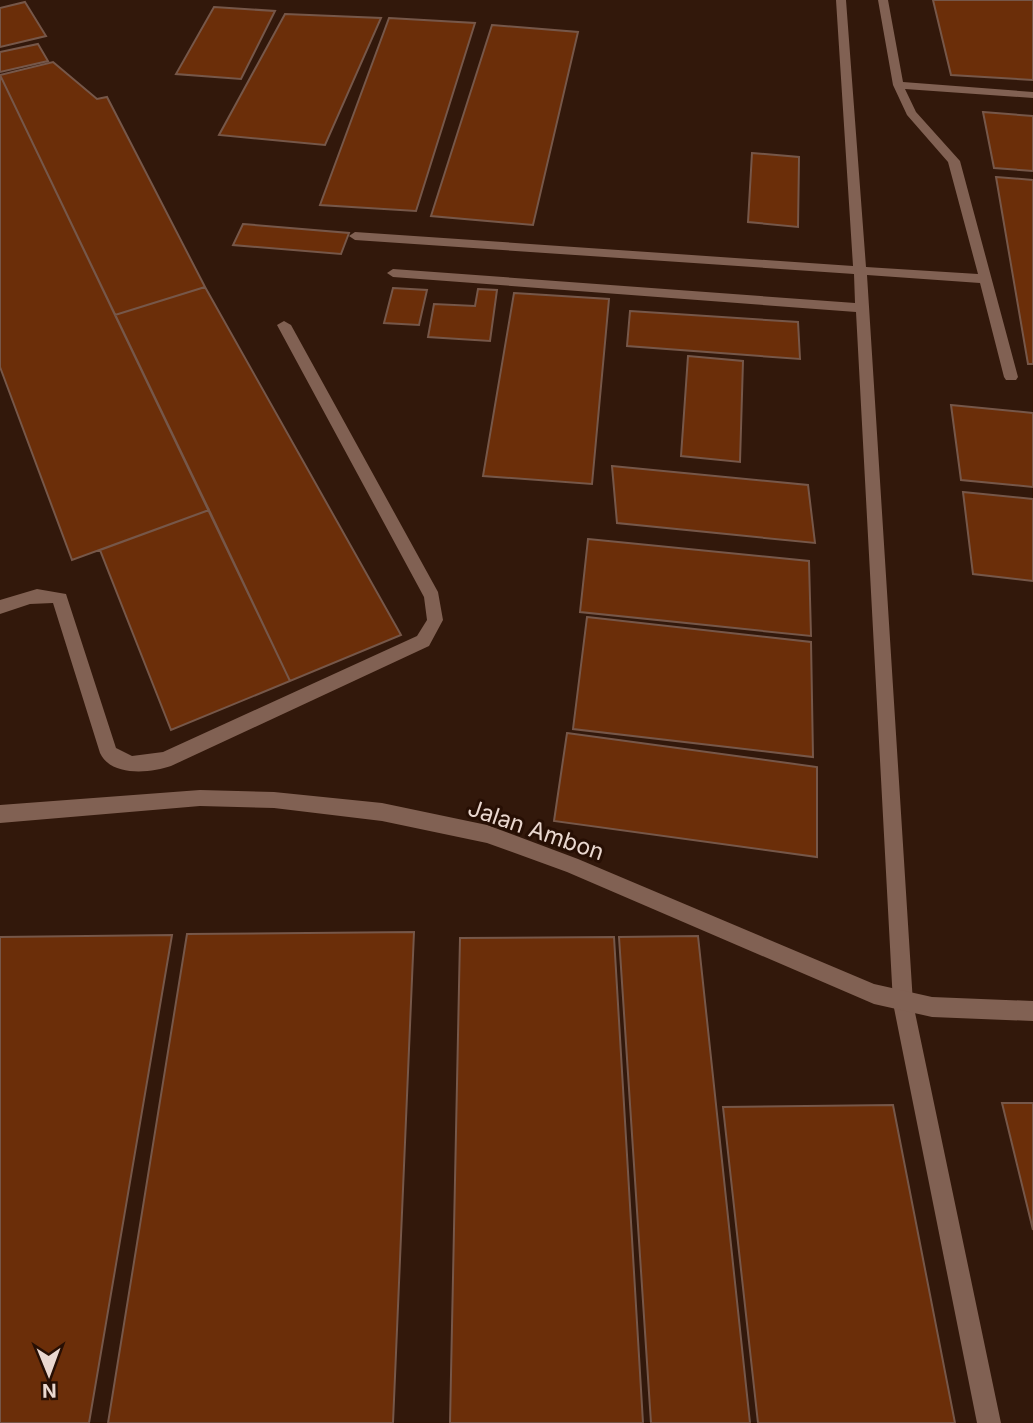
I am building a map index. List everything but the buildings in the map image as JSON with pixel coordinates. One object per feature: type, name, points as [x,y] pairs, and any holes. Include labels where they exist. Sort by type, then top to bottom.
[{"type":"street","points":[[841,0],[860,270],[903,1003],[989,1423]]},
{"type":"street","points":[[883,0],[898,85],[911,113],[954,161],[1011,377]]},
{"type":"street","points":[[898,85],[1033,95]]},
{"type":"street","points":[[355,236],[986,279]]},
{"type":"street","points":[[393,273],[861,308]]},
{"type":"street","points":[[0,607],[31,596],[49,595],[60,599],[109,753],[130,764],[165,760],[423,641],[435,620],[432,597],[284,325]]},
{"type":"street","name":"Jalan Ambon","points":[[0,814],[200,798],[274,800],[408,817],[487,834],[571,865],[874,994],[903,1003],[1033,1011]]}]
